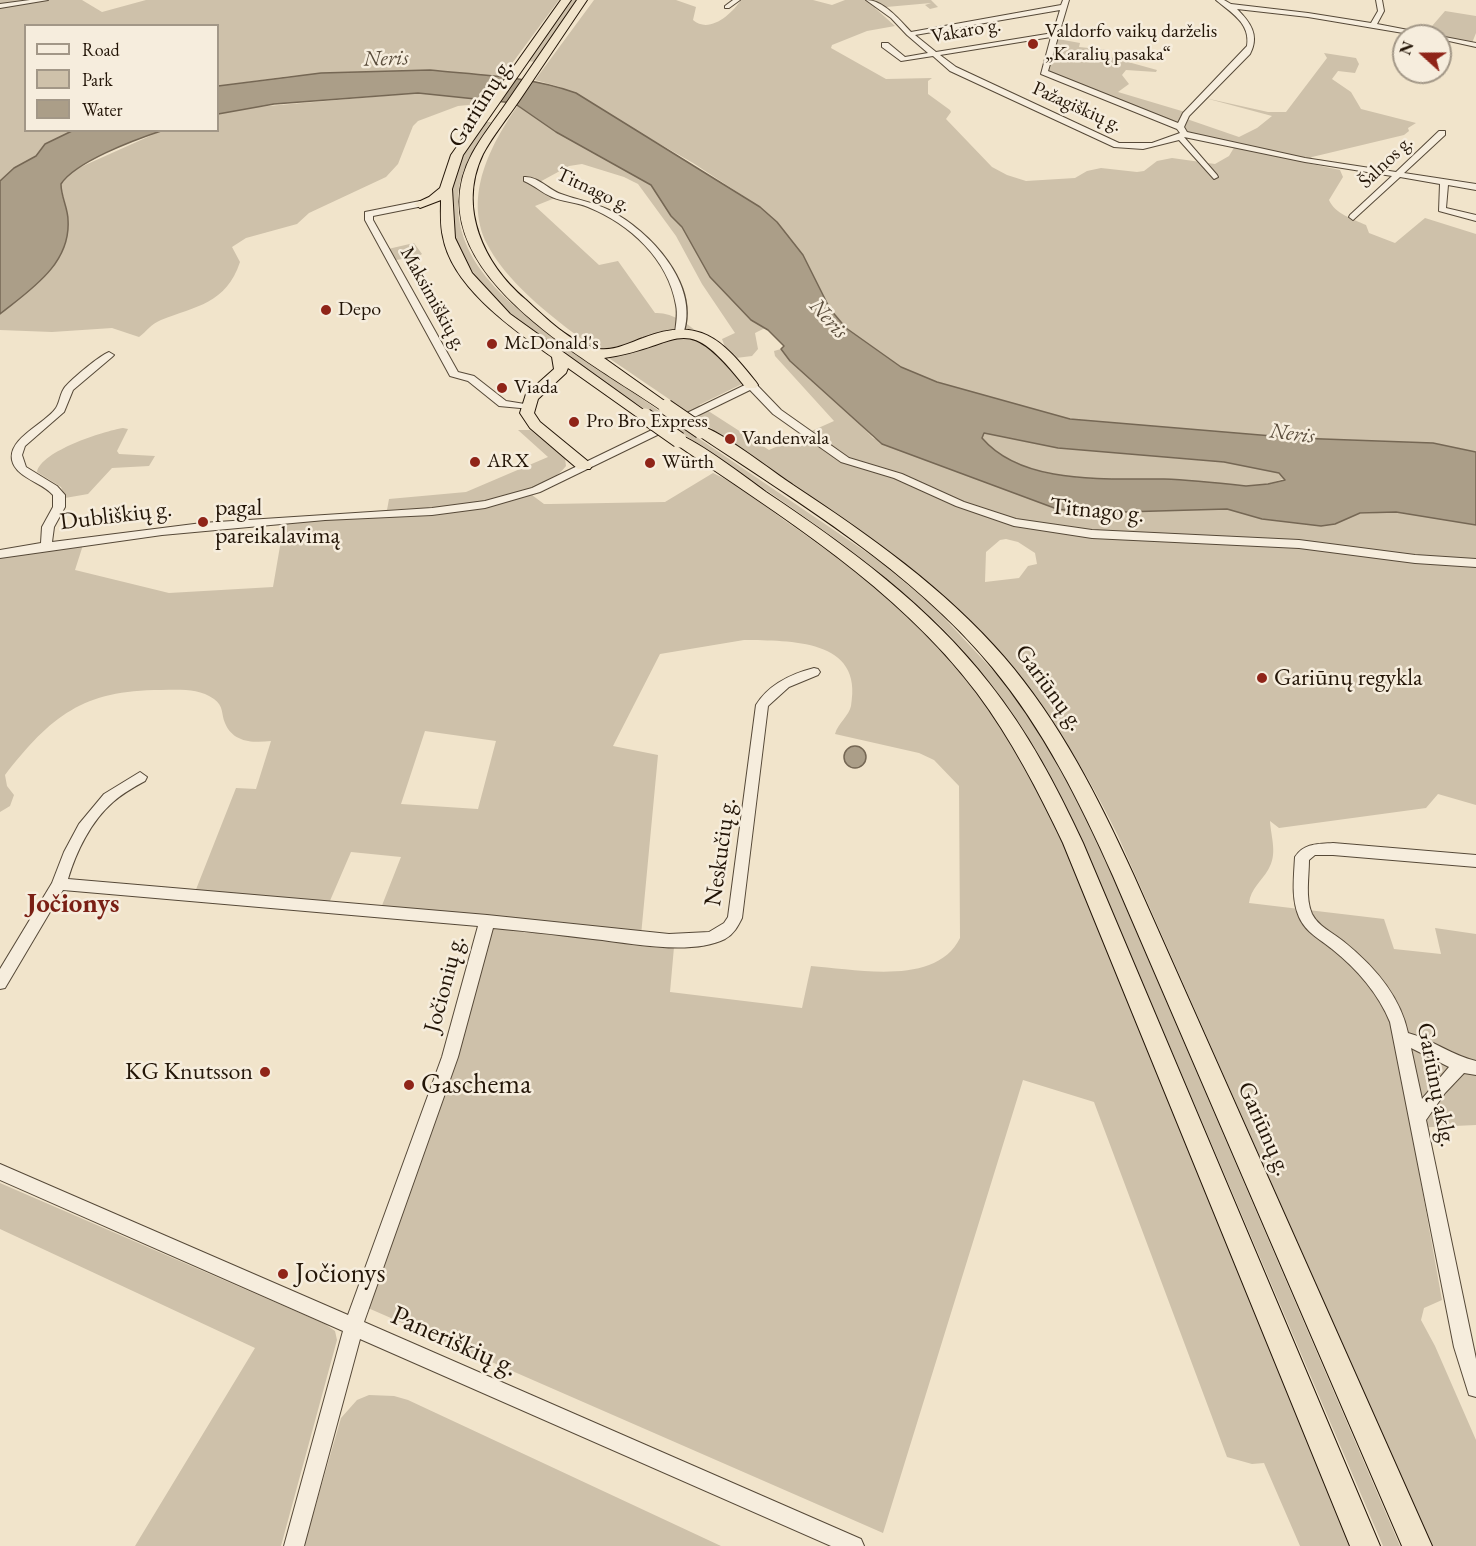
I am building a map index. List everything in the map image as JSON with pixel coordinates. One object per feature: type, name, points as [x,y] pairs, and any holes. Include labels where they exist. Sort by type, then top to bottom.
[{"type":"highway","name":"Gariūnų g.","points":[[566,0],[457,155],[446,189],[445,216],[453,251],[478,289],[505,317],[818,536],[892,593],[966,667],[1015,732],[1054,801],[1073,843],[1365,1546]]},
{"type":"highway","points":[[557,38],[582,0]]},
{"type":"highway","points":[[557,38],[587,0]]},
{"type":"highway","name":"Gariūnų g.","points":[[557,38],[498,121],[471,169],[465,203],[469,229],[480,257],[499,283],[539,320],[854,535],[939,601],[1000,665],[1055,740],[1091,804],[1131,892],[1417,1546]]},
{"type":"highway","points":[[420,204],[433,200],[446,189]]},
{"type":"highway","points":[[420,204],[436,206],[445,216]]},
{"type":"highway","points":[[578,347],[602,355],[631,347],[657,336],[680,333],[703,338],[714,344],[751,385]]},
{"type":"highway","points":[[620,376],[611,364],[612,360],[631,347]]},
{"type":"highway","points":[[558,356],[561,369],[547,385],[531,397],[527,413],[535,425],[584,466]]},
{"type":"highway","points":[[547,385],[577,380],[606,389]]},
{"type":"street","points":[[0,6],[45,0]]},
{"type":"street","points":[[727,7],[737,0]]},
{"type":"street","name":"Pažagiškių g.","points":[[869,0],[893,17],[909,34],[953,69],[1117,145],[1142,146],[1181,133],[1305,160],[1476,187]]},
{"type":"street","points":[[1219,0],[1230,5],[1392,29]]},
{"type":"street","points":[[1373,26],[1381,11],[1379,0]]},
{"type":"street","points":[[909,34],[1065,4],[1044,72],[1181,133],[1214,177]]},
{"type":"street","points":[[1181,133],[1186,115],[1251,46],[1253,38],[1250,30],[1230,5]]},
{"type":"street","name":"Vakaro g.","points":[[885,45],[904,59],[1057,34]]},
{"type":"street","points":[[1452,40],[1476,45]]},
{"type":"street","name":"Šalnos g.","points":[[1353,217],[1442,133]]},
{"type":"street","name":"Titnago g.","points":[[527,179],[554,195],[594,206],[621,220],[652,247],[668,268],[682,306],[680,333]]},
{"type":"street","points":[[1444,182],[1442,209],[1450,213],[1476,218]]},
{"type":"street","name":"Maksimiškių g.","points":[[420,204],[368,214],[369,220],[454,374],[462,378],[470,378],[503,404],[527,407]]},
{"type":"street","points":[[46,546],[48,527],[59,507],[59,495],[49,485],[21,469],[16,461],[17,452],[20,445],[60,411],[69,389],[109,355]]},
{"type":"street","name":"Titnago g.","points":[[751,385],[777,412],[845,460],[898,476],[960,504],[1014,522],[1092,534],[1299,544],[1415,559],[1476,563]]},
{"type":"street","name":"Dubliškių g.","points":[[0,554],[182,528],[478,506],[529,493],[751,385]]},
{"type":"street","name":"Neskučių g.","points":[[487,921],[597,935],[672,940],[718,936],[726,933],[732,927],[735,918],[762,705],[773,690],[786,681],[814,672]]},
{"type":"street","points":[[0,983],[58,884],[62,870],[95,812],[104,802],[140,777]]},
{"type":"street","name":"Gariūnų aklg.","points":[[1476,861],[1333,849],[1312,850],[1302,857],[1303,910],[1307,919],[1346,952],[1377,984],[1391,1003],[1404,1040],[1417,1119],[1463,1347],[1476,1388]]},
{"type":"street","name":"Jočionių g.","points":[[58,884],[487,921],[450,1057],[353,1327],[294,1546]]},
{"type":"street","points":[[1404,1040],[1424,1044],[1468,1067],[1439,1088],[1417,1119]]},
{"type":"street","name":"Paneriškių g.","points":[[0,1172],[854,1546]]},
{"type":"green space","points":[[0,0],[82,0],[102,12],[146,0],[559,0],[502,77],[413,70],[290,76],[219,86],[219,24],[24,24],[24,132],[72,132],[50,142],[36,156],[14,168],[0,181]]},
{"type":"green space","points":[[571,0],[579,0],[535,62],[528,61]]},
{"type":"green space","points":[[594,0],[676,0],[696,7],[693,20],[706,25],[726,17],[741,0],[813,0],[832,5],[845,0],[931,0],[938,7],[930,9],[925,5],[931,3],[875,8],[895,26],[867,31],[832,45],[831,48],[886,79],[932,78],[928,81],[928,94],[950,110],[946,119],[992,167],[1026,181],[1075,178],[1087,171],[1101,168],[1144,171],[1157,161],[1172,158],[1215,164],[1229,156],[1235,146],[1195,136],[1046,71],[1058,39],[1080,43],[1079,47],[1108,50],[1110,57],[1157,70],[1156,72],[1126,70],[1122,75],[1129,84],[1118,92],[1185,112],[1181,117],[1239,137],[1257,128],[1272,116],[1205,98],[1268,112],[1286,112],[1327,58],[1324,53],[1356,58],[1359,64],[1355,73],[1338,71],[1332,79],[1351,92],[1361,109],[1416,123],[1408,128],[1409,131],[1404,135],[1312,157],[1307,163],[1340,170],[1343,177],[1329,200],[1335,209],[1366,225],[1369,233],[1395,243],[1425,218],[1476,234],[1476,452],[1433,443],[1296,438],[1070,419],[937,382],[901,367],[846,328],[830,309],[803,255],[777,222],[760,207],[693,163],[560,87],[535,80]]},
{"type":"green space","points":[[1445,11],[1476,16],[1476,33],[1472,43],[1452,39],[1452,24],[1434,24]]},
{"type":"green space","points":[[418,93],[484,98],[478,104],[458,106],[418,121],[413,126],[398,164],[386,177],[309,213],[297,224],[246,238],[232,247],[240,262],[227,287],[198,307],[158,322],[139,337],[112,328],[52,332],[0,330],[0,314],[46,274],[63,249],[68,220],[61,184],[74,170],[159,132],[219,132],[219,114],[245,108]]},
{"type":"green space","points":[[518,105],[556,132],[651,185],[671,216],[682,227],[710,277],[751,320],[765,328],[755,333],[758,349],[752,356],[736,358],[726,350],[722,339],[735,333],[702,284],[676,236],[638,184],[624,177],[582,164],[569,166],[536,184],[555,198],[535,206],[599,265],[618,261],[655,313],[667,314],[692,328],[726,362],[744,383],[699,405],[769,450],[834,421],[775,356],[774,351],[781,349],[790,361],[840,403],[873,438],[1057,509],[1088,513],[1227,509],[1262,519],[1396,512],[1476,525],[1476,559],[1419,555],[1423,564],[1476,567],[1476,805],[1438,794],[1426,808],[1279,828],[1270,821],[1273,858],[1268,870],[1252,893],[1249,903],[1384,919],[1394,949],[1441,954],[1435,928],[1476,934],[1476,1125],[1411,1128],[1442,1300],[1424,1308],[1421,1320],[1435,1346],[1476,1440],[1476,1546],[1432,1546],[1118,836],[1087,777],[1034,695],[969,620],[909,567],[593,347],[520,288],[501,266],[487,244],[480,226],[478,208],[483,171],[498,136]],"holes":[[[1000,540],[1018,542],[1035,553],[1037,564],[1028,566],[1019,578],[985,582],[986,552]]]},
{"type":"green space","points":[[485,122],[491,122],[464,169],[458,201],[461,227],[469,250],[482,272],[518,309],[662,413],[654,415],[545,342],[508,311],[477,278],[456,241],[449,202],[459,160]]},
{"type":"green space","points":[[414,243],[422,254],[419,256],[396,260],[388,249]]},
{"type":"green space","points":[[679,425],[878,560],[934,607],[1003,681],[1049,748],[1092,829],[1400,1546],[1383,1546],[1081,838],[1037,753],[1020,726],[1002,699],[962,649],[910,598],[811,521],[673,427]]},
{"type":"green space","points":[[123,428],[128,429],[117,451],[119,454],[155,456],[149,466],[112,468],[88,494],[65,498],[61,487],[37,472],[41,464],[49,457],[74,443]]},
{"type":"green space","points":[[518,430],[530,430],[565,458],[566,466],[550,480],[508,498],[457,506],[387,510],[389,499],[466,492],[548,457]]},
{"type":"green space","points":[[984,433],[1058,448],[1224,462],[1279,473],[1286,478],[1268,484],[1246,486],[1174,479],[1067,476],[1020,465],[999,454],[982,438]]},
{"type":"green space","points":[[713,473],[756,499],[837,558],[915,622],[969,681],[1003,729],[1046,808],[1071,861],[1351,1546],[1300,1546],[1264,1463],[1252,1464],[1227,1457],[1094,1102],[1023,1080],[883,1533],[368,1308],[472,1007],[493,917],[381,908],[401,857],[351,852],[329,903],[195,892],[236,788],[256,789],[271,741],[251,741],[233,735],[225,723],[221,707],[217,702],[208,695],[195,691],[134,691],[89,701],[71,710],[38,737],[5,775],[7,786],[14,795],[10,806],[0,812],[0,558],[83,545],[75,570],[169,593],[273,587],[284,523],[476,509],[532,495],[544,504],[665,502]],"holes":[[[744,640],[801,643],[835,655],[846,667],[852,684],[850,710],[835,734],[919,753],[934,760],[959,786],[960,938],[949,953],[933,963],[893,972],[811,966],[802,1008],[670,992],[674,947],[640,946],[658,755],[613,746],[660,654]],[[425,731],[496,741],[478,809],[401,804]]]},
{"type":"green space","points":[[0,1183],[325,1324],[335,1331],[337,1340],[281,1546],[135,1546],[255,1348],[0,1229]]},
{"type":"green space","points":[[369,1395],[394,1396],[408,1400],[721,1546],[304,1546],[341,1418],[357,1400]]},
{"type":"water","name":"Neris","points":[[430,70],[522,80],[576,93],[760,207],[777,222],[803,255],[830,309],[846,328],[901,367],[937,382],[1070,419],[1296,438],[1433,443],[1476,452],[1476,525],[1396,512],[1360,513],[1335,524],[1321,526],[1262,519],[1227,509],[1088,513],[1057,509],[882,444],[790,361],[781,349],[784,346],[768,330],[751,320],[710,277],[682,227],[671,216],[651,185],[556,132],[514,103],[418,93],[274,104],[219,114],[219,86],[321,73]],"holes":[[[984,433],[1058,448],[1224,462],[1279,473],[1285,480],[1246,486],[1174,479],[1067,476],[1020,465],[999,454],[982,438]]]},
{"type":"water","points":[[70,132],[158,132],[92,160],[68,176],[61,184],[68,220],[63,250],[56,263],[46,274],[0,314],[0,181],[14,168],[36,156],[45,144]]},
{"type":"water","points":[[851,746],[859,746],[866,753],[866,761],[859,768],[851,768],[844,761],[844,753]]},
{"type":"place","name":"Valdorfo vaikų darželis „Karalių pasaka“","points":[[1033,44]]},
{"type":"place","name":"Depo","points":[[326,310]]},
{"type":"place","name":"McDonald's","points":[[492,344]]},
{"type":"place","name":"Viada","points":[[502,388]]},
{"type":"place","name":"Pro Bro Express","points":[[574,422]]},
{"type":"place","name":"Vandenvala","points":[[730,439]]},
{"type":"place","name":"ARX","points":[[475,462]]},
{"type":"place","name":"Würth","points":[[650,463]]},
{"type":"place","name":"pagal pareikalavimą","points":[[203,522]]},
{"type":"place","name":"Gariūnų regykla","points":[[1262,678]]},
{"type":"place","name":"KG Knutsson","points":[[265,1072]]},
{"type":"place","name":"Gaschema","points":[[409,1085]]},
{"type":"place","name":"Jočionys","points":[[283,1274]]},
{"type":"district","name":"Jočionys","points":[[73,905]]}]
